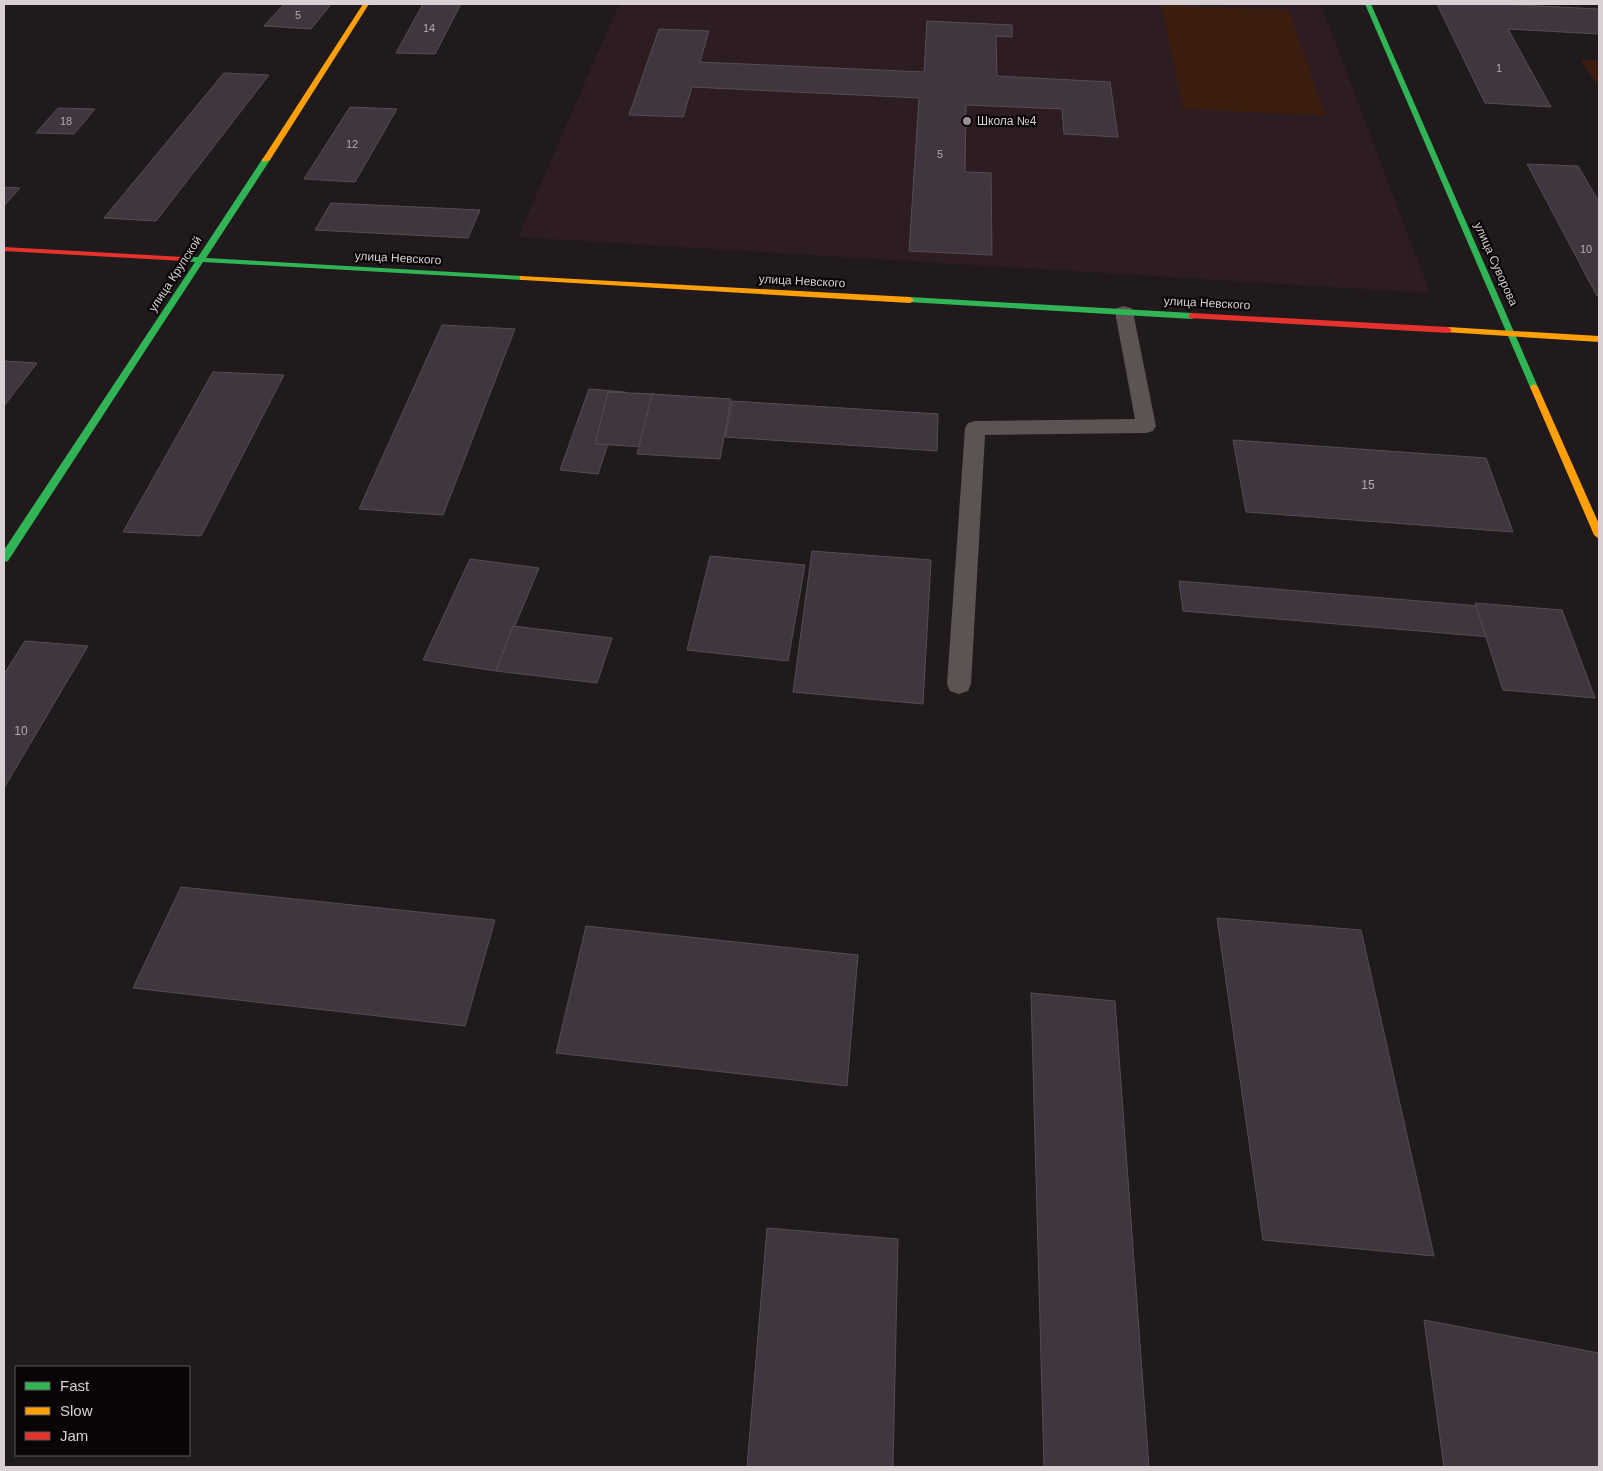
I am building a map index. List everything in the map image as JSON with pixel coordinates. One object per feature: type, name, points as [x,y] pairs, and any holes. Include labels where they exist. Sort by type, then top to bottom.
[{"type":"main road","name":"улица Крупской","points":[[4,558],[201,261],[366,4]]},
{"type":"main road","name":"улица Суворова","points":[[1368,4],[1599,535]]},
{"type":"main road","name":"улица Невского","points":[[4,249],[1599,339]]},
{"type":"lane","points":[[959,684],[975,428],[1146,426],[1124,312]]},
{"type":"shaded area","name":"Школа №4","points":[[619,4],[1321,5],[1430,293],[518,237]]},
{"type":"shaded area","points":[[1161,5],[1289,10],[1326,116],[1183,109]]},
{"type":"shaded area","points":[[1581,60],[1599,60],[1599,87]]},
{"type":"building","points":[[284,4],[331,4],[311,29],[264,26]]},
{"type":"building","points":[[423,4],[461,4],[435,54],[396,53]]},
{"type":"building","points":[[1437,4],[1499,4],[1599,9],[1599,34],[1508,29],[1551,107],[1485,103]]},
{"type":"building","points":[[927,21],[1012,25],[1012,37],[996,36],[997,76],[1110,82],[1118,137],[1064,134],[1062,109],[966,105],[965,172],[991,173],[992,255],[909,251],[919,98],[692,87],[683,117],[629,115],[659,29],[709,31],[700,62],[924,72]]},
{"type":"building","points":[[224,73],[269,75],[156,221],[104,218]]},
{"type":"building","points":[[350,107],[397,109],[355,182],[304,179]]},
{"type":"building","points":[[58,108],[95,109],[74,134],[36,133]]},
{"type":"building","points":[[1527,164],[1578,166],[1599,202],[1599,296],[1597,296]]},
{"type":"building","points":[[4,187],[20,188],[4,206]]},
{"type":"building","points":[[331,203],[480,210],[468,238],[315,230]]},
{"type":"building","points":[[442,325],[515,329],[443,515],[359,509]]},
{"type":"building","points":[[4,361],[37,363],[4,406]]},
{"type":"building","points":[[213,372],[284,375],[201,536],[123,532]]},
{"type":"building","points":[[589,389],[625,392],[598,474],[560,470]]},
{"type":"building","points":[[608,392],[655,394],[645,447],[595,444]]},
{"type":"building","points":[[652,394],[731,399],[720,459],[637,454]]},
{"type":"building","points":[[732,401],[938,414],[937,451],[725,437]]},
{"type":"building","points":[[1233,440],[1486,458],[1513,532],[1246,512]]},
{"type":"building","points":[[812,551],[931,560],[923,704],[793,692]]},
{"type":"building","points":[[710,556],[805,565],[788,661],[687,650]]},
{"type":"building","points":[[470,559],[539,568],[496,671],[423,660]]},
{"type":"building","points":[[1179,581],[1492,607],[1502,638],[1183,611]]},
{"type":"building","points":[[1475,603],[1562,610],[1595,698],[1503,690]]},
{"type":"building","points":[[513,626],[612,638],[597,683],[496,671]]},
{"type":"building","points":[[25,641],[88,646],[4,788],[4,674]]},
{"type":"building","points":[[181,887],[495,920],[465,1026],[133,988]]},
{"type":"building","points":[[1217,918],[1361,930],[1434,1256],[1263,1240]]},
{"type":"building","points":[[586,926],[858,955],[847,1086],[556,1053]]},
{"type":"building","points":[[1031,993],[1115,1001],[1149,1467],[1044,1467]]},
{"type":"building","points":[[767,1228],[898,1239],[893,1467],[747,1467]]},
{"type":"building","points":[[1424,1320],[1599,1353],[1599,1467],[1444,1467]]},
{"type":"traffic: fast","points":[[1368,4],[1534,387]]},
{"type":"traffic: fast","points":[[4,558],[266,160]]},
{"type":"traffic: fast","points":[[184,259],[523,278]]},
{"type":"traffic: fast","points":[[910,300],[1192,316]]},
{"type":"traffic: slow","points":[[266,160],[366,4]]},
{"type":"traffic: slow","points":[[523,278],[910,300]]},
{"type":"traffic: slow","points":[[1448,330],[1599,339]]},
{"type":"traffic: slow","points":[[1534,387],[1599,535]]},
{"type":"traffic: jam","points":[[4,249],[184,259]]},
{"type":"traffic: jam","points":[[1192,316],[1448,330]]},
{"type":"place","name":"Школа №4","points":[[967,121]]}]
